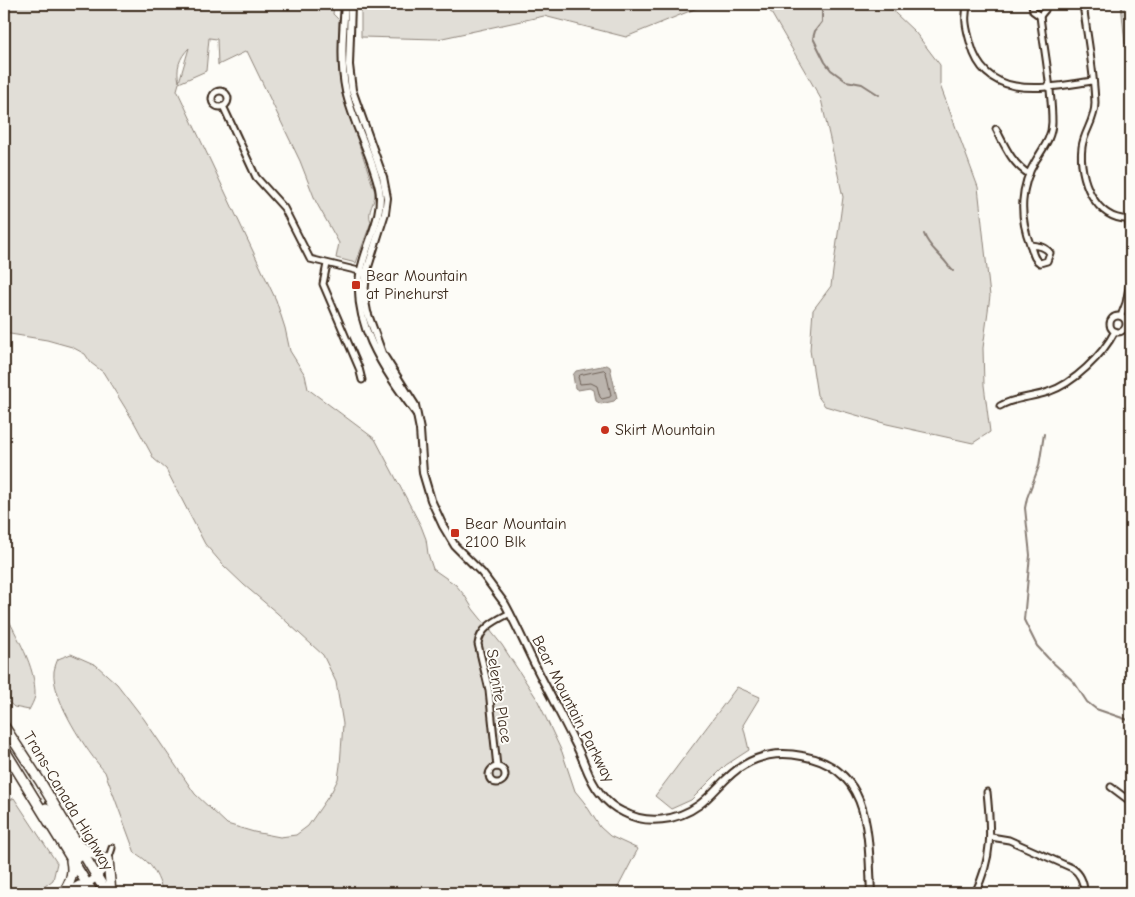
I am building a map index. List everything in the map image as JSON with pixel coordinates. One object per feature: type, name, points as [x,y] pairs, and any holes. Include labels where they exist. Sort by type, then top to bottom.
[{"type":"highway","name":"Trans-Canada Highway","points":[[4,726],[40,781],[107,893]]},
{"type":"highway","name":"Trans-Canada Highway","points":[[4,749],[93,893]]},
{"type":"highway","points":[[26,785],[40,798],[82,861],[97,876]]},
{"type":"highway","points":[[78,845],[98,857],[108,859],[111,893]]},
{"type":"highway","points":[[64,893],[71,878],[73,868],[71,858]]},
{"type":"main road","points":[[79,893],[97,876]]},
{"type":"main road","points":[[64,893],[79,885],[87,884]]},
{"type":"street","name":"Bear Mountain Parkway","points":[[345,4],[343,65],[346,91],[377,179],[380,198],[378,215],[358,288],[359,305],[368,333],[387,371],[418,415],[423,473],[442,526],[455,546],[491,584],[510,613],[547,690],[580,752],[594,785],[605,799],[622,812],[639,818],[657,820],[680,815],[700,804],[730,774],[753,760],[784,754],[807,756],[832,767],[845,777],[858,796],[867,827],[871,893]]},
{"type":"street","name":"Bear Mountain Parkway","points":[[351,4],[349,65],[352,90],[383,178],[387,198],[385,213],[363,272]]},
{"type":"street","points":[[968,4],[965,23],[974,54],[984,70],[998,81],[1025,89],[1093,81]]},
{"type":"street","points":[[1032,4],[1033,11],[1040,16]]},
{"type":"street","points":[[1030,245],[1022,215],[1024,190],[1029,174],[1050,136],[1052,122],[1040,16],[1045,10],[1046,4]]},
{"type":"street","points":[[1083,4],[1093,81],[1094,112],[1082,145],[1081,158],[1090,192],[1095,202],[1102,210],[1119,218],[1130,219],[1131,245]]},
{"type":"street","points":[[223,106],[256,177],[284,208],[308,256],[314,261],[363,272]]},
{"type":"street","points":[[996,128],[1014,162],[1019,168],[1029,174]]},
{"type":"street","points":[[327,264],[323,284],[362,380]]},
{"type":"street","points":[[1115,331],[1112,328],[1111,321],[1117,316],[1121,316],[1128,304],[1131,277]]},
{"type":"street","points":[[1115,331],[1119,332],[1126,327],[1126,322],[1121,316]]},
{"type":"street","points":[[1000,406],[1021,397],[1048,393],[1069,381],[1099,354],[1115,331]]},
{"type":"street","name":"Selenite Place","points":[[497,768],[488,683],[478,644],[484,630],[510,613]]},
{"type":"street","points":[[1111,786],[1131,802]]},
{"type":"street","points":[[975,893],[987,861],[991,837],[988,792]]},
{"type":"street","points":[[991,837],[1008,840],[1072,868],[1082,880],[1084,893]]},
{"type":"street","points":[[97,876],[105,869],[112,848]]},
{"type":"shaded area","points":[[4,4],[334,4],[333,14],[339,20],[339,70],[342,94],[375,192],[370,210],[371,222],[356,263],[336,258],[339,243],[316,202],[300,161],[247,51],[218,65],[217,39],[209,38],[206,71],[179,83],[177,90],[276,300],[290,351],[305,375],[308,389],[375,439],[421,526],[433,569],[456,585],[465,596],[502,645],[537,699],[562,752],[575,791],[600,827],[610,836],[638,849],[615,893],[164,893],[150,865],[135,853],[105,772],[89,752],[64,710],[55,682],[54,671],[58,659],[71,654],[96,665],[117,684],[144,719],[195,794],[227,824],[280,837],[296,835],[308,826],[338,779],[343,724],[336,682],[323,655],[244,585],[205,544],[166,469],[154,459],[103,372],[91,363],[85,354],[72,347],[47,340],[4,333]],"holes":[[[189,48],[179,82],[179,64]]]},
{"type":"shaded area","points":[[364,4],[707,4],[626,37],[544,16],[438,39],[361,37],[361,9]]},
{"type":"shaded area","points":[[766,4],[894,4],[895,13],[915,32],[940,65],[940,85],[978,187],[990,296],[983,348],[984,385],[990,432],[973,443],[887,424],[825,406],[817,395],[810,350],[813,310],[831,286],[843,197],[821,99]]},
{"type":"shaded area","points":[[1121,4],[1131,4],[1131,42],[1125,44]]},
{"type":"shaded area","points":[[4,610],[29,662],[32,673],[35,696],[29,710],[14,707],[4,698]]},
{"type":"shaded area","points":[[737,687],[760,697],[743,725],[749,750],[726,765],[691,800],[671,809],[655,796]]},
{"type":"shaded area","points":[[14,798],[57,863],[53,880],[36,893],[4,893],[4,803]]},
{"type":"water","points":[[607,365],[610,367],[617,398],[614,401],[601,404],[596,401],[594,390],[590,388],[578,390],[575,388],[573,375],[576,371]]},
{"type":"waterway","points":[[822,4],[822,22],[815,31],[813,38],[825,62],[831,70],[846,81],[862,84],[879,95]]},
{"type":"waterway","points":[[924,234],[953,271]]},
{"type":"waterway","points":[[1044,434],[1039,466],[1025,508],[1030,555],[1024,620],[1037,646],[1074,682],[1087,702],[1096,709],[1131,721]]},
{"type":"place","name":"Bear Mountain at Pinehurst","points":[[356,285]]},
{"type":"place","name":"Skirt Mountain","points":[[605,430]]},
{"type":"place","name":"Bear Mountain 2100 Blk","points":[[455,533]]}]
